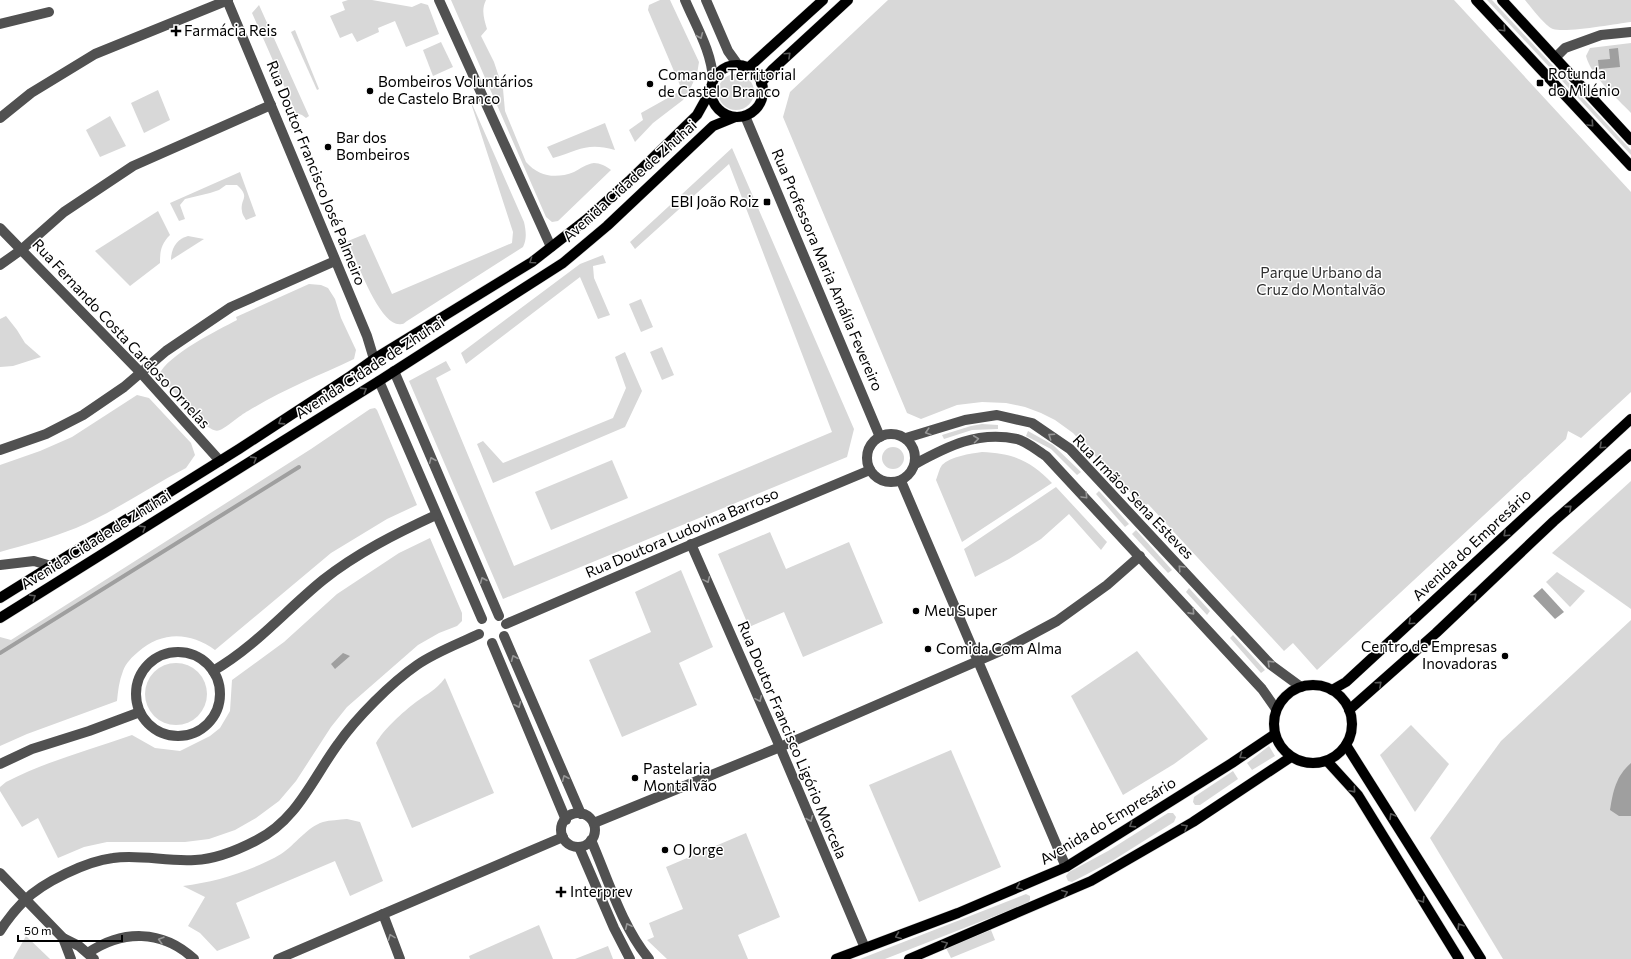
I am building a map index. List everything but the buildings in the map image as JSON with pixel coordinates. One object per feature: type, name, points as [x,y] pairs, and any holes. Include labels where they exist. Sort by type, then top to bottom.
[{"type":"main road","points":[[743,67],[823,0]]},
{"type":"main road","points":[[761,83],[772,70],[848,0]]},
{"type":"main road","points":[[1476,0],[1631,166]]},
{"type":"main road","points":[[1502,0],[1631,140]]},
{"type":"main road","points":[[731,66],[743,67],[754,72],[761,83],[763,91],[762,99],[752,112],[740,117],[727,116],[720,112],[715,106],[712,98],[712,85],[718,74],[724,69],[731,66]]},
{"type":"main road","name":"Avenida Cidade de Zhuhai","points":[[0,598],[220,461],[349,377],[374,359],[532,262],[587,219],[674,137],[696,115],[712,85]]},
{"type":"main road","name":"Avenida Cidade de Zhuhai","points":[[0,618],[379,381],[563,263],[603,229],[713,126],[740,117]]},
{"type":"main road","name":"Avenida do Empresário","points":[[1332,690],[1346,682],[1631,419]]},
{"type":"main road","points":[[1349,710],[1430,638],[1554,521],[1631,454]]},
{"type":"main road","points":[[1314,685],[1332,690],[1346,703],[1349,710],[1352,727],[1346,744],[1333,758],[1327,760],[1308,763],[1291,757],[1285,752],[1277,741],[1274,728],[1276,709],[1289,693],[1301,687],[1314,685]]},
{"type":"main road","name":"Avenida do Empresário","points":[[836,959],[958,913],[1066,867],[1232,763],[1275,734]]},
{"type":"main road","points":[[1346,744],[1481,959]]},
{"type":"main road","points":[[909,959],[1091,882],[1193,822],[1291,757]]},
{"type":"main road","points":[[1327,760],[1358,795],[1459,959]]},
{"type":"street","points":[[0,118],[31,93],[95,54],[228,0]]},
{"type":"street","name":"Rua Doutor Francisco José Palmeiro","points":[[228,0],[367,336],[374,359]]},
{"type":"street","points":[[438,0],[551,247]]},
{"type":"street","points":[[685,0],[713,68],[712,85]]},
{"type":"street","points":[[706,0],[728,51],[743,67]]},
{"type":"street","points":[[0,24],[49,12]]},
{"type":"street","points":[[1555,58],[1565,48],[1601,35],[1631,32]]},
{"type":"street","points":[[0,265],[21,250],[64,212],[132,166],[271,105]]},
{"type":"street","name":"Rua Professora Maria Amália Fevereiro","points":[[740,117],[880,437]]},
{"type":"street","name":"Rua Fernando Costa Cardoso Ornelas","points":[[0,228],[140,372],[220,461]]},
{"type":"street","points":[[0,450],[46,434],[83,415],[124,387],[166,351],[231,307],[336,261]]},
{"type":"street","points":[[394,371],[499,616],[506,624],[504,636],[497,642],[492,643],[483,640],[479,634],[478,627],[482,618],[490,614],[499,616]]},
{"type":"street","points":[[379,381],[482,618]]},
{"type":"street","name":"Rua Irmãos Sena Esteves","points":[[906,438],[965,420],[997,415],[1032,424],[1070,448],[1271,665],[1301,687]]},
{"type":"street","points":[[893,434],[906,438],[914,450],[915,464],[912,472],[901,481],[882,481],[870,470],[868,463],[867,455],[874,441],[880,437],[893,434]]},
{"type":"street","points":[[915,464],[942,449],[962,441],[989,438],[1018,440],[1046,456],[1262,689],[1276,709]]},
{"type":"street","name":"Rua Doutora Ludovina Barroso","points":[[506,624],[691,544],[870,470]]},
{"type":"street","points":[[901,481],[1066,867]]},
{"type":"street","points":[[214,671],[248,648],[318,585],[348,562],[385,540],[436,515]]},
{"type":"street","name":"Rua Doutor Francisco Ligório Morcela","points":[[691,544],[780,747],[865,948]]},
{"type":"street","points":[[594,823],[780,747],[1003,650],[1057,621],[1107,585],[1140,556]]},
{"type":"street","points":[[0,565],[34,561],[51,566]]},
{"type":"street","points":[[0,931],[8,919],[25,900],[58,878],[91,862],[113,858],[139,857],[194,860],[213,858],[236,851],[259,840],[277,827],[291,814],[313,784],[338,744],[367,710],[390,688],[416,666],[437,653],[479,634]]},
{"type":"street","points":[[504,636],[581,814]]},
{"type":"street","points":[[492,643],[566,820]]},
{"type":"street","points":[[169,652],[182,652],[194,655],[205,662],[214,671],[219,684],[220,698],[216,711],[209,723],[198,731],[185,736],[172,736],[158,732],[147,724],[140,712],[136,700],[136,687],[140,675],[147,665],[157,657],[169,652]]},
{"type":"street","points":[[0,764],[32,749],[89,731],[140,712]]},
{"type":"street","points":[[575,814],[581,814],[590,818],[594,823],[595,834],[592,840],[584,846],[579,847],[569,844],[563,837],[562,830],[566,820],[575,814]]},
{"type":"street","points":[[278,959],[289,957],[383,914],[563,837]]},
{"type":"street","points":[[592,840],[627,926],[637,945],[649,959]]},
{"type":"street","points":[[579,847],[614,928],[630,959]]},
{"type":"street","points":[[0,873],[63,938],[79,946],[91,956],[110,941],[123,937],[146,936],[169,942],[188,953],[194,959]]},
{"type":"street","points":[[383,914],[400,959]]},
{"type":"street","points":[[614,928],[624,959]]},
{"type":"street","points":[[63,938],[71,959]]},
{"type":"green space","points":[[348,0],[372,0],[412,7],[421,3],[428,5],[439,34],[406,47],[395,21],[378,28],[379,32],[357,42],[352,33],[340,38],[330,16],[345,10],[342,2]]},
{"type":"green space","points":[[451,0],[486,0],[483,11],[487,29],[481,36],[494,62],[503,89],[505,111],[526,162],[542,174],[554,176],[561,176],[574,172],[586,165],[594,163],[603,165],[611,170],[558,221],[552,222],[546,217]]},
{"type":"green space","points":[[660,0],[670,0],[699,62],[697,74],[683,100],[653,123],[635,142],[629,130],[643,120],[641,113],[682,90],[648,10],[649,5]]},
{"type":"green space","name":"Parque Urbano da Cruz do Montalvão","points":[[888,0],[1454,0],[1631,192],[1631,392],[1581,438],[1568,431],[1566,439],[1317,670],[1293,643],[1284,651],[1148,504],[1143,506],[1073,433],[1055,420],[1025,407],[1006,403],[982,402],[957,405],[921,419],[907,413],[783,117],[790,92]]},
{"type":"green space","points":[[1487,0],[1492,0],[1631,150],[1631,155]]},
{"type":"green space","points":[[1525,0],[1631,0],[1631,22],[1568,30],[1553,29],[1542,20]]},
{"type":"green space","points":[[259,5],[309,116],[306,118],[296,113],[252,13]]},
{"type":"green space","points":[[295,30],[319,89],[317,90],[291,32]]},
{"type":"green space","points":[[441,42],[453,67],[433,76],[423,50]]},
{"type":"green space","points":[[1631,43],[1631,113],[1599,79],[1589,64],[1586,56],[1590,48]]},
{"type":"green space","points":[[736,74],[746,77],[751,82],[754,92],[751,102],[746,107],[736,110],[726,107],[721,102],[718,92],[721,82],[726,77]]},
{"type":"green space","points":[[158,90],[170,120],[144,133],[131,103]]},
{"type":"green space","points":[[469,97],[524,222],[526,235],[525,241],[523,247],[403,324],[394,323],[385,316],[369,290],[348,241],[365,234],[392,294],[512,243],[513,232]]},
{"type":"green space","points":[[110,116],[126,146],[100,157],[86,130]]},
{"type":"green space","points":[[605,123],[615,150],[590,147],[553,158],[547,147]]},
{"type":"green space","points":[[732,148],[854,429],[847,457],[503,599],[409,381],[446,361],[451,370],[436,378],[514,566],[832,432],[729,164],[635,249],[630,242]]},
{"type":"green space","points":[[240,172],[256,216],[246,220],[242,211],[244,196],[241,189],[237,185],[226,185],[219,190],[185,199],[180,205],[185,219],[179,221],[170,203]]},
{"type":"green space","points":[[158,211],[170,235],[162,248],[160,263],[130,286],[95,251]]},
{"type":"green space","points":[[188,236],[204,239],[171,260],[175,245],[181,239]]},
{"type":"green space","points":[[603,255],[606,263],[593,266],[594,278],[610,315],[598,319],[580,277],[466,364],[461,353],[580,264]]},
{"type":"green space","points":[[309,284],[321,285],[328,288],[335,299],[341,318],[356,350],[354,359],[274,396],[218,431],[208,427],[161,379],[159,375],[164,367],[182,351],[237,320],[236,317]]},
{"type":"green space","points":[[641,299],[653,327],[641,332],[629,304]]},
{"type":"green space","points":[[6,316],[25,343],[41,357],[13,366],[0,367],[0,319]]},
{"type":"green space","points":[[662,347],[674,375],[662,380],[650,352]]},
{"type":"green space","points":[[625,352],[642,391],[625,427],[493,483],[477,444],[483,441],[503,463],[613,418],[626,388],[615,357]]},
{"type":"green space","points":[[137,395],[149,398],[191,443],[195,455],[186,468],[90,522],[48,538],[0,552],[0,465],[40,451],[72,437]]},
{"type":"green space","points":[[375,408],[417,505],[387,519],[331,553],[215,650],[205,644],[186,637],[166,637],[157,640],[138,652],[126,665],[118,690],[117,701],[27,734],[0,746],[0,637],[11,640],[311,449],[370,409]]},
{"type":"green space","points":[[982,424],[998,425],[998,429],[972,430],[944,439],[942,435],[971,426]]},
{"type":"green space","points":[[1028,431],[1053,445],[1081,472],[1077,475],[1051,449],[1026,436]]},
{"type":"green space","points":[[893,447],[901,450],[904,458],[901,466],[893,469],[885,466],[882,458],[885,450]]},
{"type":"green space","points":[[982,452],[1012,456],[1037,469],[1052,483],[962,542],[936,480],[942,465],[950,459]]},
{"type":"green space","points":[[612,460],[628,498],[551,530],[535,492]]},
{"type":"green space","points":[[1631,481],[1631,609],[1552,553]]},
{"type":"green space","points":[[1056,487],[1107,542],[1101,550],[1069,514],[1041,539],[1009,559],[975,577],[964,549]]},
{"type":"green space","points":[[1099,491],[1129,524],[1125,527],[1096,494]]},
{"type":"green space","points":[[1136,530],[1172,570],[1168,573],[1132,534]]},
{"type":"green space","points":[[770,532],[786,569],[849,542],[883,623],[803,657],[784,612],[749,627],[718,554]]},
{"type":"green space","points":[[430,538],[462,613],[462,621],[457,626],[439,633],[418,645],[347,707],[331,727],[296,781],[279,801],[256,818],[235,830],[209,839],[185,842],[107,842],[84,847],[58,858],[38,818],[22,827],[0,791],[0,787],[6,782],[52,762],[132,735],[155,748],[180,751],[210,736],[220,728],[230,711],[232,680],[284,642],[337,594],[399,553]]},
{"type":"green space","points":[[681,570],[713,647],[679,663],[697,705],[622,737],[589,660],[651,632],[635,592]]},
{"type":"green space","points":[[1557,572],[1585,591],[1570,607],[1546,582]]},
{"type":"green space","points":[[1189,588],[1210,611],[1207,615],[1186,592]]},
{"type":"green space","points":[[1631,620],[1631,959],[1503,959],[1430,838],[1501,741]]},
{"type":"green space","points":[[1233,635],[1265,670],[1261,673],[1230,638]]},
{"type":"green space","points":[[1137,651],[1208,739],[1174,764],[1123,795],[1071,696]]},
{"type":"green space","points":[[176,663],[188,665],[198,672],[205,682],[207,694],[205,706],[198,716],[188,723],[176,725],[164,723],[154,716],[147,706],[145,694],[147,682],[154,672],[164,665]]},
{"type":"green space","points":[[445,678],[494,793],[412,828],[376,743],[384,732],[400,716],[416,702],[435,689]]},
{"type":"green space","points":[[1411,725],[1449,764],[1415,812],[1380,755]]},
{"type":"green space","points":[[1269,746],[1275,756],[1252,770],[1247,763]]},
{"type":"green space","points":[[951,750],[1001,867],[919,902],[869,785]]},
{"type":"green space","points":[[1233,771],[1238,779],[1200,805],[1195,805],[1193,802],[1194,797]]},
{"type":"green space","points":[[1168,813],[1173,813],[1176,817],[1174,822],[1112,861],[1072,882],[1068,881],[1066,876],[1069,872],[1108,851]]},
{"type":"green space","points":[[347,819],[360,822],[383,881],[350,896],[335,861],[236,903],[250,938],[217,951],[200,933],[188,926],[205,897],[183,886],[221,879],[246,871],[281,854],[317,824],[326,821]]},
{"type":"green space","points":[[746,833],[780,917],[738,935],[748,959],[667,959],[647,940],[654,937],[649,923],[683,909],[666,867]]},
{"type":"green space","points":[[1026,894],[1030,896],[1028,903],[885,959],[860,959]]},
{"type":"green space","points":[[539,925],[553,959],[470,959],[469,956]]},
{"type":"green space","points":[[991,930],[995,940],[951,958],[946,948]]},
{"type":"green space","points":[[26,936],[50,959],[13,959]]},
{"type":"green space","points":[[608,946],[613,959],[575,959]]},
{"type":"shaded area","points":[[1618,48],[1620,67],[1599,69],[1598,60],[1610,59],[1609,49]]},
{"type":"shaded area","points":[[1542,588],[1564,612],[1555,619],[1533,596]]},
{"type":"shaded area","points":[[343,653],[350,656],[335,669],[331,664]]},
{"type":"shaded area","points":[[1631,763],[1631,816],[1619,816],[1610,810],[1612,796],[1622,773]]},
{"type":"waterway","points":[[0,653],[299,467]]},
{"type":"place","name":"Farmácia Reis","points":[[176,31]]},
{"type":"place","name":"Rotunda do Milénio","points":[[1540,83]]},
{"type":"place","name":"Comando Territorial de Castelo Branco","points":[[650,84]]},
{"type":"place","name":"Bombeiros Voluntários de Castelo Branco","points":[[370,91]]},
{"type":"place","name":"Bar dos Bombeiros","points":[[328,147]]},
{"type":"place","name":"EBI João Roiz","points":[[767,202]]},
{"type":"place","name":"Meu Super","points":[[916,611]]},
{"type":"place","name":"Comida Com Alma","points":[[928,649]]},
{"type":"place","name":"Centro de Empresas Inovadoras","points":[[1505,656]]},
{"type":"place","name":"Pastelaria Montalvão","points":[[635,778]]},
{"type":"place","name":"O Jorge","points":[[665,850]]},
{"type":"place","name":"Interprev","points":[[561,892]]}]
